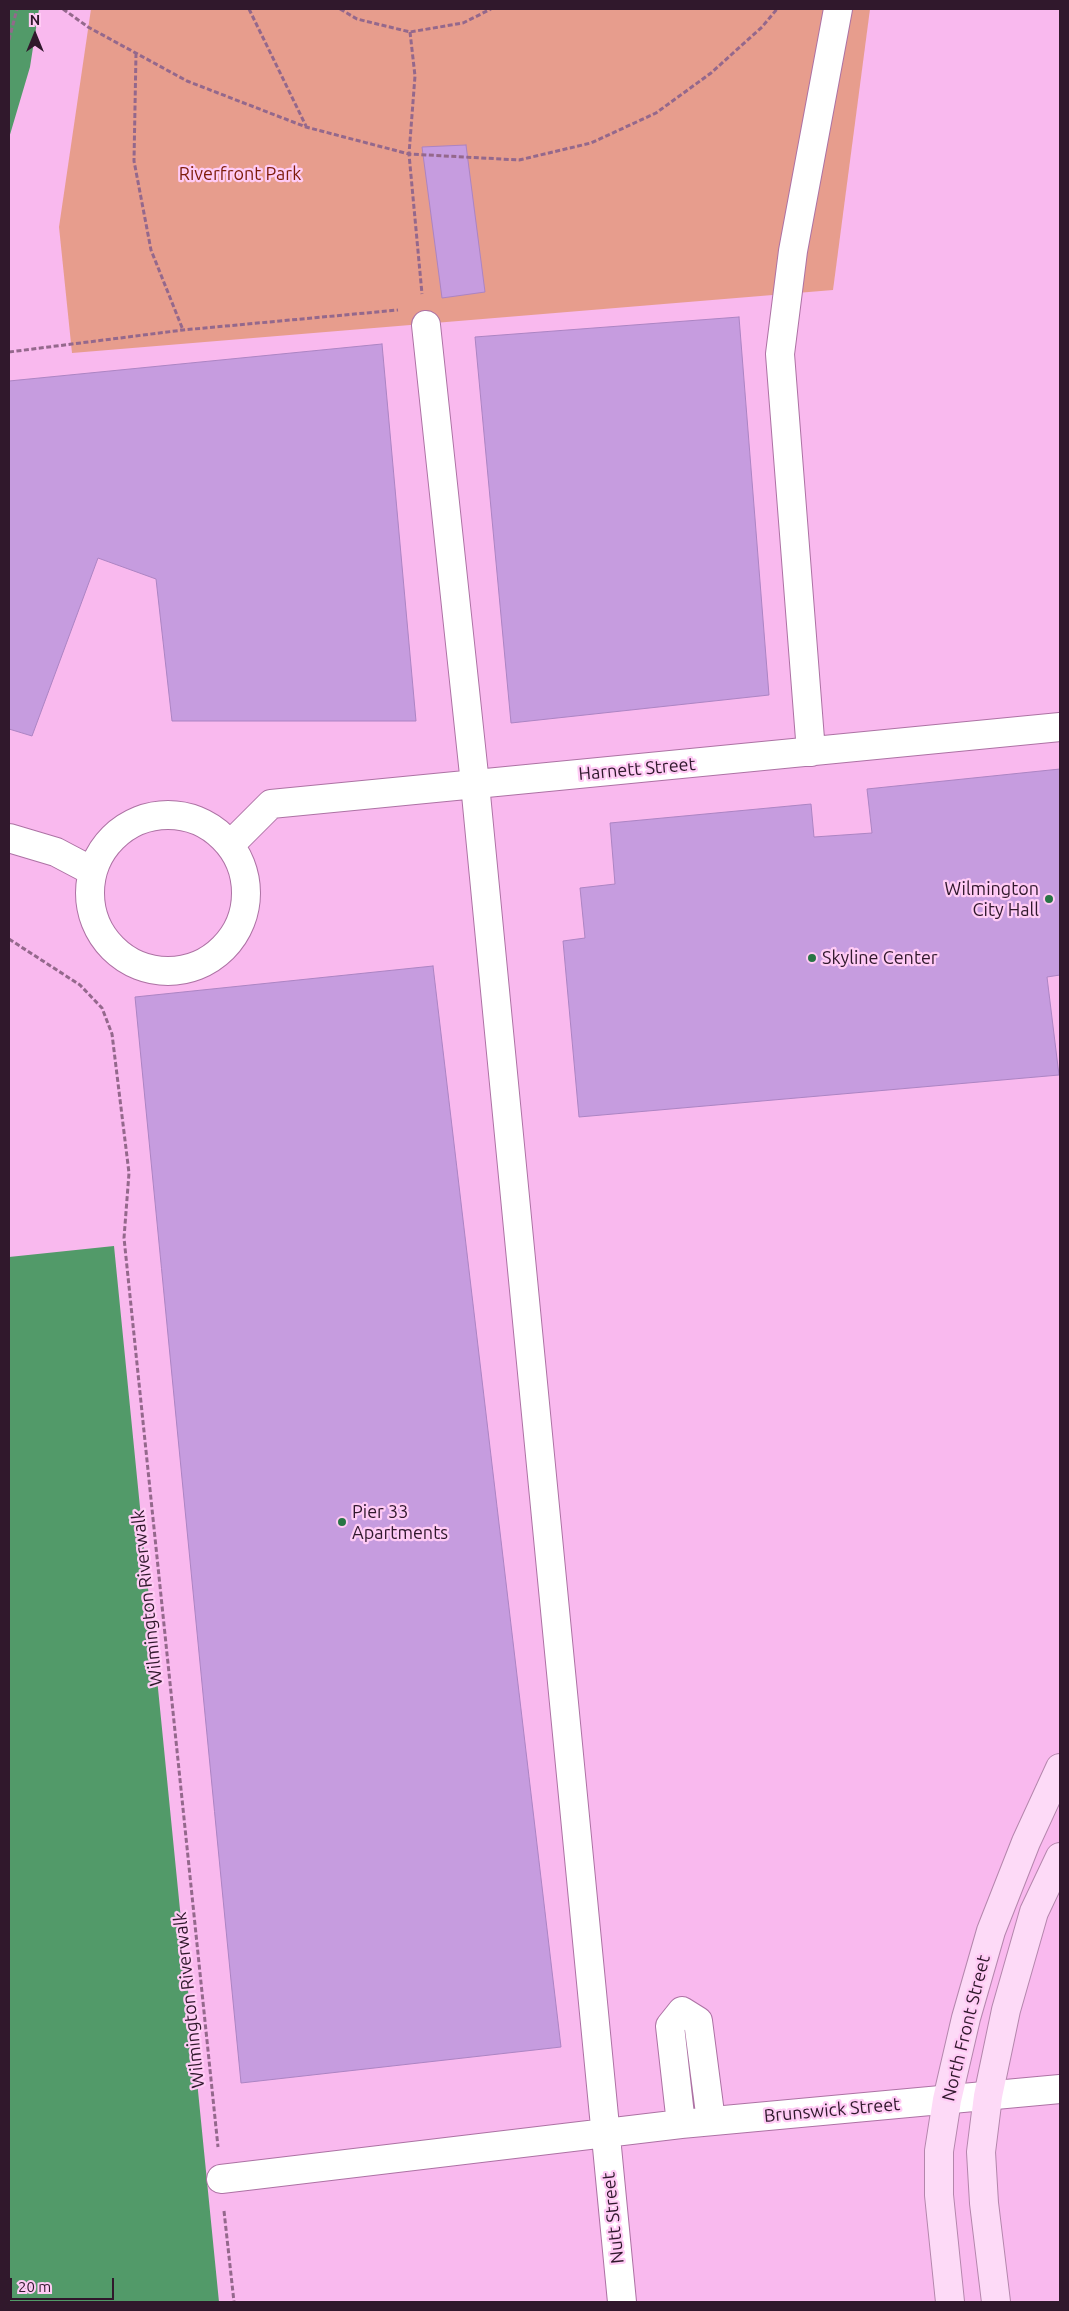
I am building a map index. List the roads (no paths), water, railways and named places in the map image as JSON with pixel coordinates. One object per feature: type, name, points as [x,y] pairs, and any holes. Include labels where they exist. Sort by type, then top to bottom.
[{"type":"main road","name":"North Front Street","points":[[950,2302],[940,2195],[940,2151],[947,2100],[966,2018],[991,1931],[1026,1842],[1060,1768]]},
{"type":"main road","name":"North Front Street","points":[[996,2302],[984,2203],[981,2152],[988,2096],[1006,2010],[1034,1912],[1060,1857]]},
{"type":"street","points":[[811,752],[780,354],[794,251],[838,9]]},
{"type":"street","name":"Nutt Street","points":[[425,316],[475,784],[622,2302]]},
{"type":"street","name":"Harnett Street","points":[[231,844],[271,804],[1060,727]]},
{"type":"street","points":[[172,814],[194,818],[214,828],[231,844],[243,868],[247,894],[242,920],[229,943],[208,960],[183,970],[156,971],[131,962],[110,946],[95,924],[89,898],[92,871],[100,852],[113,836],[130,823],[150,816],[172,814]]},
{"type":"street","points":[[9,838],[56,852],[92,871]]},
{"type":"street","points":[[682,2124],[670,2026],[682,2011],[698,2021],[711,2121]]},
{"type":"street","name":"Brunswick Street","points":[[221,2178],[682,2124],[1060,2089]]},
{"type":"place","name":"Wilmington City Hall","points":[[1049,899]]},
{"type":"place","name":"Skyline Center","points":[[812,958]]},
{"type":"place","name":"Pier 33 Apartments","points":[[342,1522]]},
{"type":"park label","name":"Riverfront Park","points":[[240,174]]}]
